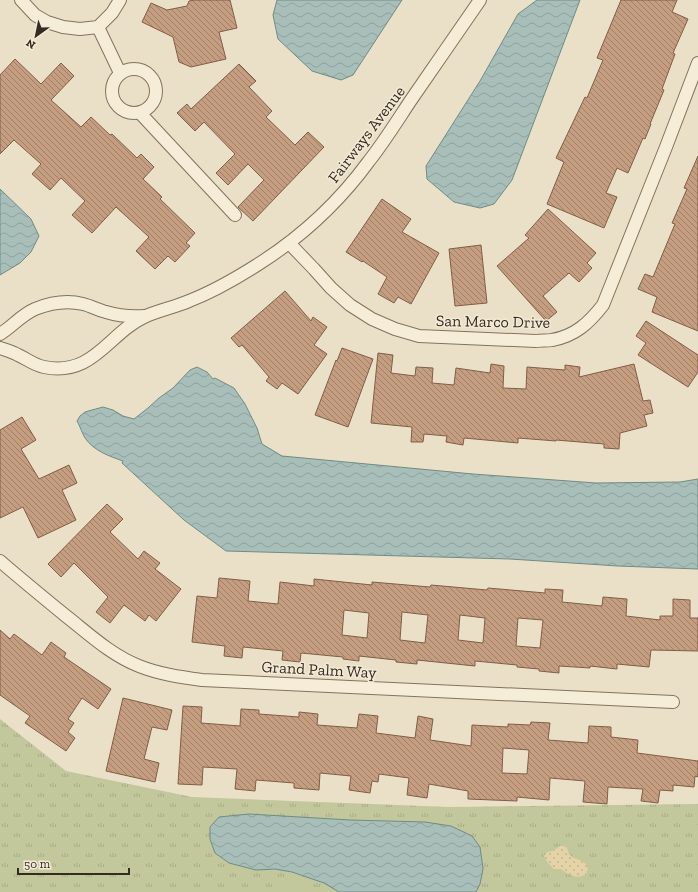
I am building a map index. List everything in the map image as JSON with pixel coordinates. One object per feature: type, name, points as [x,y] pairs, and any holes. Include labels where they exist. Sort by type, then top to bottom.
[{"type":"street","points":[[21,0],[35,15],[47,22],[63,27],[80,29],[98,27],[112,13],[120,0]]},
{"type":"street","name":"Fairways Avenue","points":[[0,348],[18,354],[30,362],[44,367],[58,368],[74,366],[89,360],[102,351],[133,324],[147,316],[190,301],[224,284],[258,265],[289,243],[340,196],[369,162],[480,0]]},
{"type":"street","points":[[98,27],[120,73]]},
{"type":"street","name":"San Marco Drive","points":[[289,243],[331,288],[350,305],[372,319],[395,329],[419,336],[536,341],[552,340],[567,336],[581,328],[593,318],[603,305],[698,63]]},
{"type":"street","points":[[126,70],[140,70],[152,78],[155,84],[155,98],[147,110],[132,114],[124,112],[113,101],[111,93],[112,86],[115,78],[120,73],[126,70]]},
{"type":"street","points":[[140,113],[235,215]]},
{"type":"street","name":"Fairways Avenue","points":[[0,334],[18,319],[33,310],[50,304],[66,302],[82,304],[125,316],[147,316]]},
{"type":"street","name":"Grand Palm Way","points":[[0,561],[100,644],[118,656],[158,673],[202,680],[673,702]]},
{"type":"green space","points":[[0,719],[66,771],[192,797],[449,807],[698,804],[698,892],[0,892]]},
{"type":"green space","points":[[291,881],[302,882],[324,892],[280,892],[285,883]]},
{"type":"sand","points":[[560,846],[565,847],[571,856],[586,864],[588,870],[586,874],[576,877],[561,869],[554,869],[551,867],[544,856],[547,852],[553,851]]},
{"type":"water","points":[[277,0],[402,0],[353,75],[341,80],[312,71],[278,39],[273,15]]},
{"type":"water","points":[[537,0],[580,0],[512,180],[494,204],[480,208],[454,202],[427,179],[426,166],[480,81],[518,14]]},
{"type":"water","points":[[0,189],[31,219],[39,236],[31,252],[20,263],[0,275]]},
{"type":"water","points":[[197,367],[207,372],[213,379],[215,378],[234,388],[245,404],[257,428],[262,444],[282,456],[473,474],[596,483],[680,482],[698,479],[698,569],[618,566],[510,559],[226,551],[184,520],[122,463],[123,461],[102,452],[89,443],[77,421],[85,412],[103,407],[134,419],[173,388],[190,370]]},
{"type":"water","points":[[249,814],[350,820],[425,822],[451,826],[472,836],[480,847],[483,869],[480,884],[476,892],[339,892],[324,883],[292,872],[275,869],[256,870],[229,863],[215,853],[210,839],[210,827],[219,817]]},
{"type":"building","points":[[230,0],[237,28],[219,32],[226,59],[191,67],[179,62],[173,37],[142,22],[151,3],[167,10],[187,6],[189,1]]},
{"type":"building","points":[[621,0],[677,0],[672,12],[688,19],[673,53],[675,54],[662,89],[664,90],[645,139],[643,138],[628,173],[617,168],[606,193],[617,197],[604,228],[547,204],[564,162],[556,158],[585,97],[587,98],[603,60],[597,58]]},
{"type":"building","points":[[15,59],[41,84],[61,63],[74,76],[51,100],[81,127],[91,117],[110,135],[112,134],[137,158],[141,154],[154,167],[143,179],[162,197],[160,199],[195,233],[186,243],[190,246],[175,262],[168,256],[155,269],[136,251],[149,237],[116,207],[92,233],[72,215],[85,201],[61,178],[50,190],[32,174],[41,164],[14,140],[0,154],[0,75]]},
{"type":"building","points":[[239,64],[256,81],[249,87],[272,111],[266,117],[295,145],[308,132],[324,147],[253,221],[238,207],[264,180],[248,164],[228,185],[216,173],[235,154],[204,122],[195,131],[177,113],[187,104],[191,109]]},
{"type":"building","points":[[698,156],[698,331],[652,312],[657,297],[638,289],[645,274],[653,277],[675,224],[672,223],[687,189],[684,188]]},
{"type":"building","points":[[382,199],[411,219],[402,232],[439,253],[411,304],[398,297],[394,303],[378,294],[387,277],[346,252]]},
{"type":"building","points":[[548,209],[596,253],[587,263],[592,268],[579,282],[569,273],[543,296],[557,312],[546,321],[497,266],[529,238],[525,235]]},
{"type":"building","points":[[481,245],[487,303],[455,306],[449,249]]},
{"type":"building","points":[[285,291],[311,321],[313,317],[327,327],[314,345],[327,354],[298,394],[282,383],[277,389],[266,381],[269,377],[242,345],[239,347],[231,338]]},
{"type":"building","points":[[646,321],[698,355],[698,372],[688,387],[638,355],[646,343],[636,336]]},
{"type":"building","points":[[342,348],[373,359],[348,427],[315,415]]},
{"type":"building","points":[[378,353],[393,355],[391,373],[415,376],[416,367],[433,368],[432,383],[454,385],[456,368],[490,373],[491,364],[504,366],[503,388],[526,389],[527,367],[565,370],[565,365],[580,367],[579,377],[634,364],[643,401],[650,400],[653,413],[644,415],[647,426],[620,433],[619,449],[604,448],[604,444],[518,438],[518,443],[464,438],[463,445],[446,442],[447,436],[424,434],[423,442],[411,442],[412,427],[371,423]]},
{"type":"building","points":[[22,417],[36,440],[21,449],[39,479],[69,465],[77,483],[62,490],[76,520],[38,538],[23,507],[0,518],[0,430]]},
{"type":"building","points":[[107,504],[123,519],[110,532],[138,559],[144,551],[160,563],[155,569],[181,589],[156,621],[149,615],[145,621],[124,605],[110,623],[96,612],[108,597],[74,563],[61,577],[48,564]]},
{"type":"building","points":[[219,578],[250,581],[248,601],[278,604],[280,582],[314,586],[314,579],[372,585],[372,582],[487,590],[488,588],[545,593],[545,589],[563,590],[562,602],[602,606],[603,597],[627,599],[626,616],[660,620],[660,616],[673,616],[673,599],[690,600],[690,618],[698,618],[698,651],[651,650],[649,667],[617,664],[617,669],[590,666],[590,668],[559,666],[559,673],[517,667],[517,665],[475,661],[475,666],[417,660],[417,664],[359,656],[359,661],[343,659],[343,657],[301,653],[300,662],[282,660],[283,651],[243,647],[242,658],[224,656],[225,646],[192,642],[197,596],[217,598]],"holes":[[[344,610],[369,613],[367,638],[342,635]],[[402,612],[428,615],[425,643],[400,640]],[[460,615],[485,618],[483,643],[458,640]],[[518,618],[543,620],[540,648],[516,646]]]},
{"type":"building","points":[[0,630],[10,639],[14,634],[42,655],[51,642],[66,653],[64,657],[111,689],[98,709],[82,698],[68,719],[74,723],[68,732],[75,738],[66,751],[25,723],[30,716],[0,695]]},
{"type":"building","points":[[123,698],[172,710],[167,730],[152,727],[144,759],[159,763],[155,782],[106,771]]},
{"type":"building","points":[[183,706],[202,707],[201,723],[240,726],[241,709],[259,710],[259,714],[299,717],[299,712],[318,714],[317,725],[357,728],[359,714],[378,716],[376,733],[415,738],[418,716],[433,719],[430,740],[471,746],[472,725],[508,727],[508,724],[530,725],[531,722],[550,723],[548,740],[588,743],[589,726],[611,727],[611,737],[638,740],[637,753],[698,761],[698,777],[695,776],[694,787],[673,785],[673,791],[660,790],[658,803],[641,801],[643,789],[608,787],[607,804],[583,802],[585,781],[550,778],[549,800],[517,797],[517,801],[468,799],[468,791],[429,784],[427,798],[407,795],[409,778],[379,774],[378,782],[372,781],[370,793],[349,790],[351,776],[320,773],[319,790],[294,788],[294,783],[256,780],[255,791],[235,789],[237,769],[203,767],[202,785],[178,784]],"holes":[[[503,748],[529,750],[527,774],[502,773]]]}]
